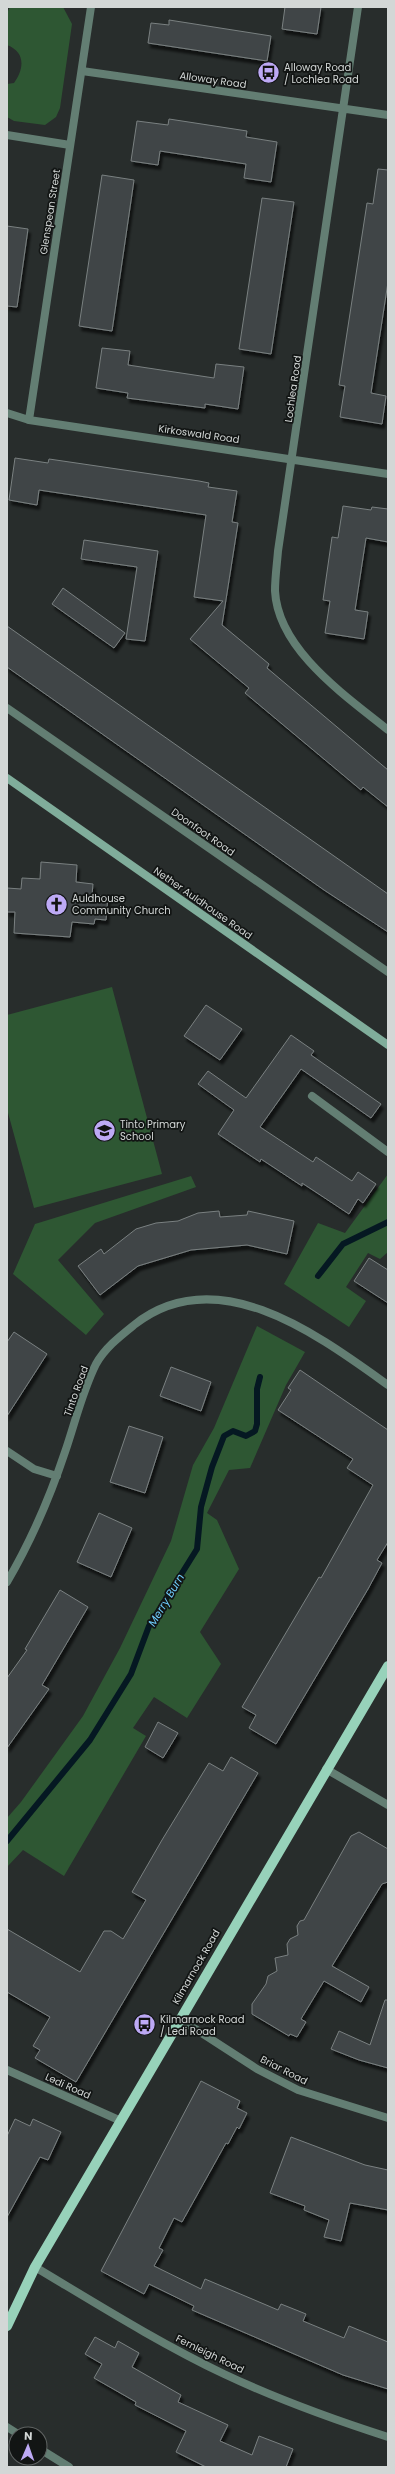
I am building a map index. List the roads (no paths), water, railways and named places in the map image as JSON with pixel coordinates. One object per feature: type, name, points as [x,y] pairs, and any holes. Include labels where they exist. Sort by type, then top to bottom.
[{"type":"main road","name":"Nether Auldhouse Road","points":[[7,778],[388,1045]]},
{"type":"main road","name":"Kilmarnock Road","points":[[7,2326],[35,2267],[326,1769],[388,1666]]},
{"type":"street","name":"Glenspean Street","points":[[29,420],[91,7]]},
{"type":"street","name":"Lochlea Road","points":[[358,7],[342,108],[294,458],[276,574],[275,592],[280,614],[295,644],[312,665],[388,730]]},
{"type":"street","name":"Alloway Road","points":[[82,71],[388,115]]},
{"type":"street","points":[[7,135],[70,146]]},
{"type":"street","name":"Kirkoswald Road","points":[[7,413],[29,420],[294,458],[388,474]]},
{"type":"street","name":"Doonfoot Road","points":[[7,708],[388,972]]},
{"type":"street","points":[[312,1096],[388,1152]]},
{"type":"street","name":"Tinto Road","points":[[7,1582],[22,1556],[57,1476],[96,1364],[116,1339],[147,1314],[166,1305],[188,1300],[214,1299],[261,1309],[334,1347],[388,1385]]},
{"type":"street","points":[[7,1451],[34,1469],[57,1476]]},
{"type":"street","points":[[326,1769],[388,1805]]},
{"type":"street","name":"Briar Road","points":[[180,2019],[257,2069],[298,2090],[388,2118]]},
{"type":"street","name":"Ledi Road","points":[[7,2070],[121,2121]]},
{"type":"street","name":"Fernleigh Road","points":[[35,2267],[152,2336],[224,2374],[305,2408],[388,2436]]},
{"type":"street","points":[[48,2454],[69,2467]]},
{"type":"waterway","name":"Merry Burn","points":[[318,1276],[343,1244],[388,1222]]},
{"type":"waterway","name":"Merry Burn","points":[[7,1841],[90,1740],[131,1674],[149,1626],[197,1549],[201,1507],[212,1467],[224,1436],[233,1431],[246,1436],[255,1431],[257,1424],[257,1389],[260,1377]]},
{"type":"place","name":"Alloway Road / Lochlea Road","points":[[268,73]]},
{"type":"place","name":"Auldhouse Community Church","points":[[57,904]]},
{"type":"place","name":"Tinto Primary School","points":[[104,1130]]},
{"type":"place","name":"Kilmarnock Road / Ledi Road","points":[[145,2025]]}]
